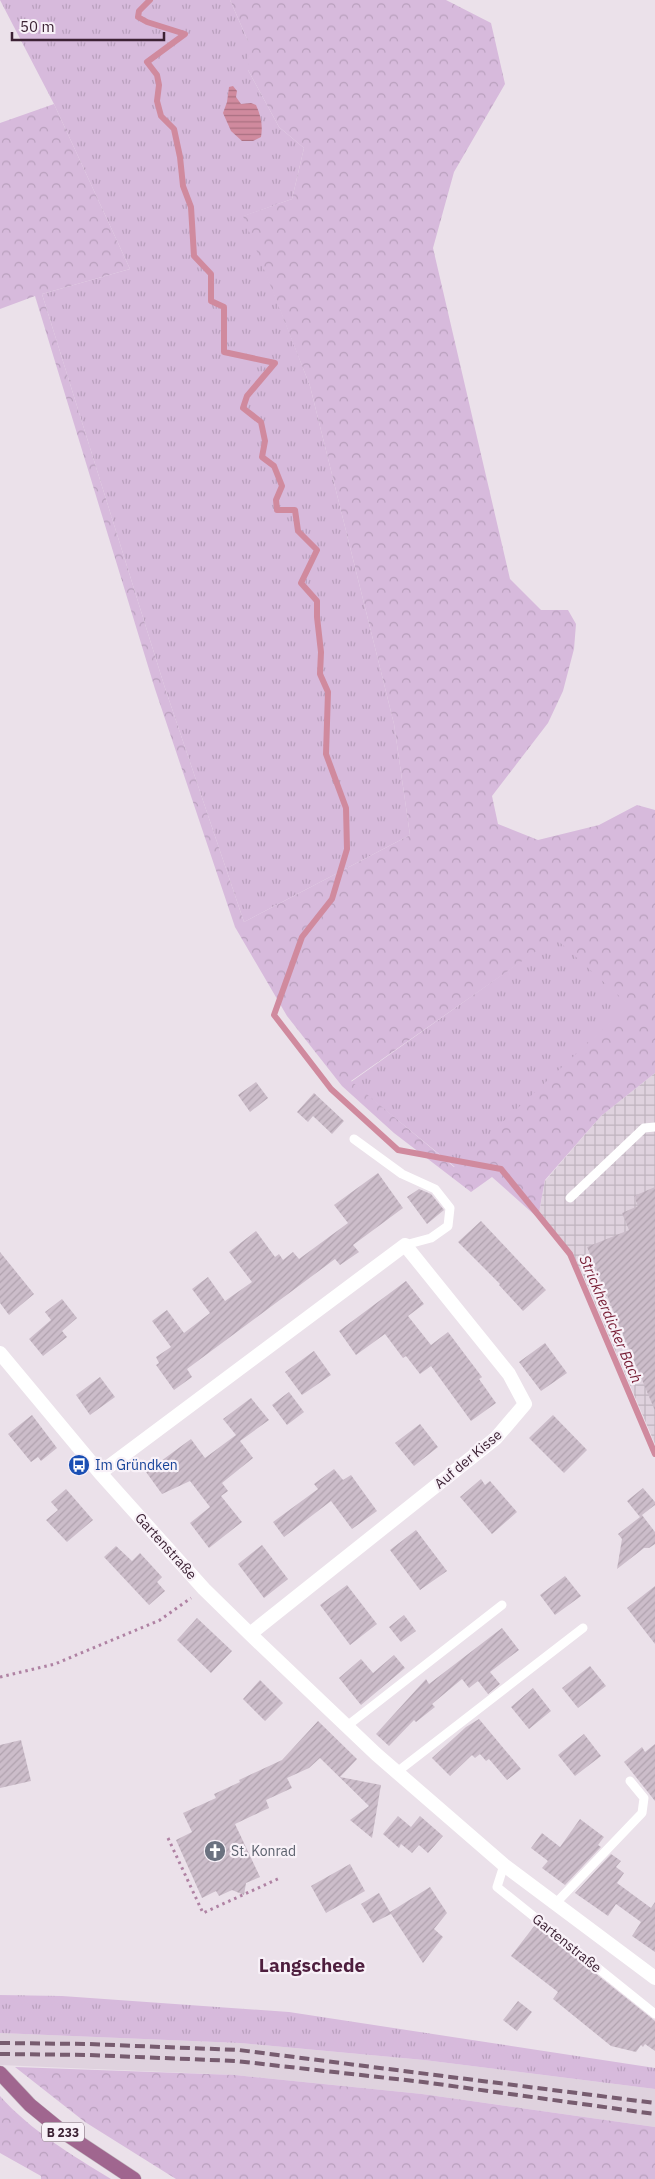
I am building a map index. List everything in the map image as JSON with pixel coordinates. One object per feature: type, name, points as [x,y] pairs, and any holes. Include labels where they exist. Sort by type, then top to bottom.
[{"type":"main road","name":"B 233","points":[[0,2073],[30,2105],[63,2132],[134,2179]]},
{"type":"street","points":[[100,1473],[405,1244]]},
{"type":"street","name":"Auf der Kisse","points":[[250,1634],[496,1438],[525,1404],[509,1374],[405,1244]]},
{"type":"street","name":"Gartenstraße","points":[[0,1353],[100,1473],[204,1589],[250,1634],[397,1772],[504,1865],[655,1978]]},
{"type":"lane","points":[[570,1198],[644,1128],[655,1127]]},
{"type":"lane","points":[[354,1139],[402,1174],[435,1189],[450,1208],[448,1226],[431,1238],[405,1244]]},
{"type":"lane","points":[[347,1726],[502,1605]]},
{"type":"lane","points":[[397,1772],[583,1628]]},
{"type":"lane","points":[[555,1904],[642,1813],[644,1798],[630,1781]]},
{"type":"lane","name":"Gartenstraße","points":[[504,1865],[497,1887],[655,2014]]},
{"type":"path","points":[[0,1677],[55,1664],[160,1620],[204,1589]]},
{"type":"path","points":[[168,1838],[203,1913],[280,1878]]},
{"type":"shaded area","points":[[233,86],[237,91],[236,97],[241,104],[251,103],[256,105],[259,113],[262,125],[261,137],[253,141],[242,141],[231,131],[223,113],[229,87]]},
{"type":"shaded area","points":[[655,1073],[655,1444],[583,1275],[538,1218],[545,1181],[601,1116]]},
{"type":"shaded area","points":[[0,2033],[240,2043],[424,2060],[655,2089],[655,2127],[422,2094],[235,2075],[0,2065]]},
{"type":"green space","points":[[0,0],[230,0],[248,41],[248,70],[279,127],[304,148],[292,199],[244,216],[310,386],[394,724],[410,835],[244,922],[165,688],[42,294],[130,269],[54,104]]},
{"type":"green space","points":[[230,0],[446,0],[491,23],[505,84],[454,172],[433,248],[510,579],[541,610],[568,610],[576,624],[574,649],[563,691],[548,723],[492,796],[498,824],[538,840],[599,825],[637,805],[655,810],[655,1073],[601,1116],[545,1180],[538,1218],[492,1177],[471,1192],[394,1133],[342,1086],[287,1016],[235,927],[155,689],[35,296],[0,309],[0,123],[54,104],[130,269],[42,294],[165,688],[244,922],[410,835],[394,724],[310,386],[243,216],[292,199],[304,148],[279,127],[248,70],[248,41]],"holes":[[[555,938],[629,1005],[454,1167],[351,1081]]]},
{"type":"green space","points":[[555,937],[630,1005],[455,1167],[351,1082]]},
{"type":"green space","points":[[0,1995],[62,1996],[289,2012],[655,2068],[655,2089],[424,2060],[240,2043],[0,2033]]},
{"type":"green space","points":[[15,2067],[235,2075],[422,2094],[655,2127],[655,2179],[176,2179],[85,2122]]},
{"type":"green space","points":[[0,2096],[38,2131],[111,2179],[41,2179],[41,2176],[0,2153]]},
{"type":"building","points":[[256,1082],[268,1098],[250,1112],[238,1095]]},
{"type":"building","points":[[314,1093],[344,1121],[332,1134],[313,1116],[308,1122],[297,1112]]},
{"type":"building","points":[[378,1173],[403,1208],[353,1245],[359,1252],[340,1265],[335,1259],[187,1369],[192,1377],[174,1390],[156,1365],[159,1363],[156,1357],[171,1347],[152,1321],[167,1310],[184,1333],[210,1313],[192,1289],[208,1277],[225,1301],[252,1282],[229,1252],[256,1231],[275,1257],[279,1254],[283,1260],[293,1252],[299,1259],[348,1223],[334,1205]]},
{"type":"building","points":[[655,1187],[655,1411],[587,1247],[629,1230],[622,1213],[638,1206],[634,1196]]},
{"type":"building","points":[[419,1189],[431,1194],[444,1210],[427,1224],[407,1197]]},
{"type":"building","points":[[481,1221],[546,1290],[523,1311],[500,1284],[458,1242]]},
{"type":"building","points":[[0,1252],[34,1294],[9,1315],[0,1303]]},
{"type":"building","points":[[406,1281],[424,1304],[408,1316],[431,1345],[448,1332],[482,1377],[479,1379],[496,1403],[471,1421],[431,1366],[420,1374],[406,1356],[403,1358],[385,1334],[356,1355],[339,1331]]},
{"type":"building","points":[[62,1299],[77,1318],[62,1331],[67,1337],[43,1356],[29,1339],[51,1320],[45,1312]]},
{"type":"building","points":[[545,1343],[567,1373],[541,1391],[519,1362]]},
{"type":"building","points":[[314,1351],[331,1375],[302,1395],[285,1372]]},
{"type":"building","points":[[100,1377],[115,1397],[90,1415],[76,1395]]},
{"type":"building","points":[[289,1392],[304,1412],[287,1425],[272,1405]]},
{"type":"building","points":[[251,1398],[269,1420],[240,1441],[253,1458],[222,1483],[228,1491],[221,1496],[242,1522],[209,1548],[190,1523],[210,1507],[190,1481],[162,1494],[146,1472],[191,1439],[205,1458],[236,1435],[223,1419]]},
{"type":"building","points":[[32,1415],[57,1448],[41,1461],[38,1457],[31,1462],[8,1434]]},
{"type":"building","points":[[553,1415],[587,1450],[564,1473],[529,1438]]},
{"type":"building","points":[[420,1424],[438,1447],[414,1466],[395,1443]]},
{"type":"building","points":[[334,1469],[343,1480],[351,1475],[377,1511],[352,1529],[331,1501],[284,1537],[273,1522],[318,1489],[314,1484]]},
{"type":"building","points":[[481,1479],[485,1485],[490,1481],[517,1512],[492,1534],[460,1497]]},
{"type":"building","points":[[643,1488],[655,1502],[655,1505],[642,1515],[655,1532],[655,1544],[649,1548],[644,1548],[617,1569],[622,1539],[618,1534],[640,1517],[627,1501]]},
{"type":"building","points":[[66,1489],[93,1520],[67,1542],[46,1520],[58,1510],[51,1502]]},
{"type":"building","points":[[416,1530],[447,1571],[420,1590],[390,1550]]},
{"type":"building","points":[[262,1545],[288,1579],[264,1598],[238,1564]]},
{"type":"building","points":[[116,1546],[132,1561],[140,1553],[162,1577],[157,1582],[165,1591],[149,1605],[104,1557]]},
{"type":"building","points":[[565,1576],[581,1596],[555,1615],[540,1595]]},
{"type":"building","points":[[347,1585],[377,1624],[350,1645],[320,1605]]},
{"type":"building","points":[[655,1586],[655,1644],[627,1608]]},
{"type":"building","points":[[404,1615],[416,1631],[401,1642],[389,1627]]},
{"type":"building","points":[[197,1618],[232,1651],[211,1673],[177,1640]]},
{"type":"building","points":[[502,1628],[519,1650],[490,1672],[500,1684],[488,1694],[478,1681],[469,1688],[462,1679],[432,1704],[435,1707],[416,1722],[414,1720],[389,1746],[376,1734],[426,1679],[429,1684]]},
{"type":"building","points":[[394,1655],[405,1668],[361,1705],[339,1678],[361,1659],[373,1673]]},
{"type":"building","points":[[590,1666],[606,1686],[578,1708],[562,1688]]},
{"type":"building","points":[[260,1680],[283,1703],[265,1721],[243,1699]]},
{"type":"building","points":[[533,1688],[551,1711],[529,1729],[511,1707]]},
{"type":"building","points":[[479,1719],[521,1769],[507,1780],[489,1759],[486,1761],[480,1754],[475,1758],[472,1755],[450,1776],[432,1758],[466,1727]]},
{"type":"building","points":[[318,1721],[357,1759],[340,1777],[381,1785],[372,1838],[350,1820],[369,1806],[320,1758],[309,1768],[287,1778],[292,1788],[266,1800],[269,1808],[235,1824],[260,1877],[246,1883],[244,1895],[232,1890],[219,1896],[216,1891],[202,1898],[176,1840],[192,1832],[183,1813],[216,1798],[214,1794],[240,1782],[239,1780],[282,1760]]},
{"type":"building","points":[[584,1734],[601,1756],[575,1776],[558,1755]]},
{"type":"building","points":[[21,1740],[31,1781],[0,1788],[0,1745]]},
{"type":"building","points":[[655,1744],[655,1801],[624,1762],[642,1747],[645,1752]]},
{"type":"building","points":[[398,1816],[411,1827],[420,1816],[443,1836],[428,1853],[419,1845],[412,1853],[401,1844],[399,1848],[383,1834]]},
{"type":"building","points":[[580,1819],[604,1837],[598,1845],[601,1847],[565,1885],[542,1868],[548,1861],[531,1848],[542,1833],[560,1847]]},
{"type":"building","points":[[611,1854],[621,1861],[616,1867],[624,1873],[617,1883],[651,1908],[655,1902],[655,1952],[632,1936],[641,1922],[616,1904],[608,1916],[575,1893]]},
{"type":"building","points":[[350,1864],[365,1891],[326,1913],[311,1886]]},
{"type":"building","points":[[430,1887],[447,1913],[434,1929],[443,1937],[423,1963],[391,1914],[373,1923],[361,1904],[379,1893],[390,1912]]},
{"type":"building","points":[[535,1925],[655,2021],[655,2051],[645,2044],[643,2047],[641,2045],[636,2052],[611,2046],[553,1999],[558,1992],[511,1956]]},
{"type":"building","points":[[518,2001],[532,2012],[517,2031],[503,2020]]},
{"type":"waterway","name":"Strickherdicker Bach","points":[[150,0],[139,11],[138,17],[147,22],[185,34],[147,62],[157,75],[159,85],[157,101],[161,116],[174,129],[180,157],[183,186],[191,207],[194,256],[211,274],[211,301],[224,307],[224,352],[275,363],[247,396],[243,408],[261,422],[265,441],[262,457],[274,466],[282,486],[276,500],[277,510],[295,510],[298,531],[317,550],[301,583],[317,601],[321,652],[320,674],[328,692],[326,754],[346,808],[347,849],[332,899],[302,937],[274,1015],[331,1089],[398,1150],[501,1169],[570,1254],[655,1454]]},
{"type":"railway","points":[[0,2043],[87,2044],[239,2050],[655,2103]]},
{"type":"railway","points":[[0,2054],[89,2055],[236,2061],[423,2082],[655,2114]]},
{"type":"place","name":"Im Gründken","points":[[79,1465]]},
{"type":"place","name":"St. Konrad","points":[[215,1851]]},
{"type":"district","name":"Langschede","points":[[312,1965]]}]
